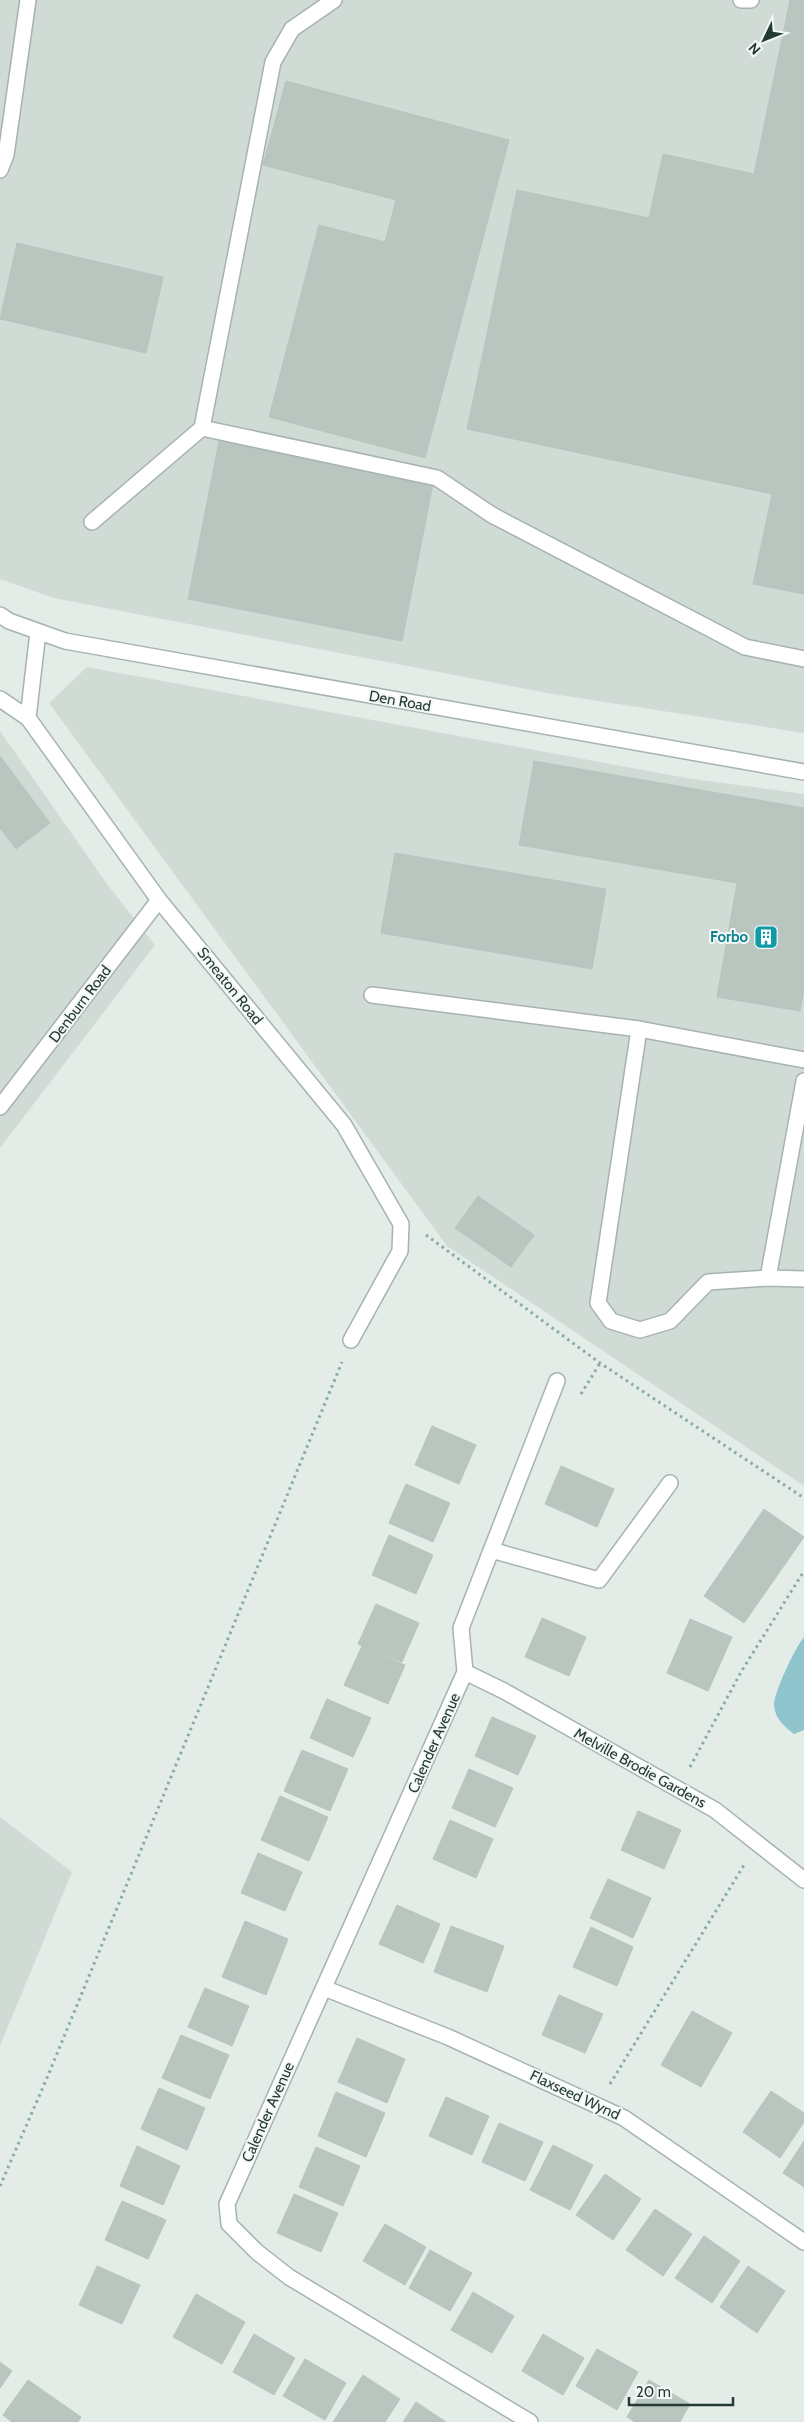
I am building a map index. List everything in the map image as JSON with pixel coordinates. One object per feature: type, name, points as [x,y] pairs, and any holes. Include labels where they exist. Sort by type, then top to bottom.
[{"type":"street","points":[[0,170],[6,156],[28,0]]},
{"type":"street","points":[[92,522],[202,428],[273,62],[292,30],[334,0]]},
{"type":"street","points":[[741,0],[751,0]]},
{"type":"street","points":[[202,428],[437,478],[492,515],[745,647],[804,659]]},
{"type":"street","name":"Den Road","points":[[0,615],[64,641],[804,772]]},
{"type":"street","points":[[0,699],[28,718],[38,632]]},
{"type":"street","name":"Smeaton Road","points":[[28,718],[159,900],[344,1125],[401,1224]]},
{"type":"street","name":"Denburn Road","points":[[0,1107],[159,900]]},
{"type":"street","points":[[372,995],[638,1029],[804,1060]]},
{"type":"street","points":[[638,1029],[633,1078],[598,1303],[611,1321],[640,1330],[670,1321],[708,1282],[768,1278],[804,1279]]},
{"type":"street","points":[[768,1278],[804,1081]]},
{"type":"street","points":[[350,1340],[400,1251],[401,1224]]},
{"type":"street","points":[[465,1672],[461,1628],[557,1381]]},
{"type":"street","points":[[490,1550],[598,1580],[670,1483]]},
{"type":"street","name":"Melville Brodie Gardens","points":[[465,1672],[504,1691],[715,1810],[804,1880]]},
{"type":"street","name":"Calender Avenue","points":[[465,1672],[227,2204],[229,2224],[256,2252],[289,2277],[530,2422]]},
{"type":"street","name":"Flaxseed Wynd","points":[[324,1988],[448,2037],[624,2118],[804,2242]]},
{"type":"path","points":[[401,1224],[420,1231],[600,1362],[804,1498]]},
{"type":"path","points":[[0,2186],[51,2069],[350,1340]]},
{"type":"path","points":[[678,1789],[741,1672],[804,1571]]},
{"type":"path","points":[[596,2105],[757,1843]]},
{"type":"shaded area","points":[[0,0],[804,0],[804,733],[547,693],[54,598],[0,579]]},
{"type":"shaded area","points":[[87,667],[686,778],[804,794],[804,1486],[447,1246],[49,703]]},
{"type":"shaded area","points":[[0,731],[107,884],[155,945],[0,1148]]},
{"type":"shaded area","points":[[0,1817],[72,1872],[0,2046]]},
{"type":"water","points":[[804,1637],[804,1730],[794,1734],[779,1719],[774,1706],[777,1691],[786,1670]]},
{"type":"building","points":[[790,0],[804,0],[804,594],[753,584],[772,494],[467,429],[517,190],[649,218],[663,154],[754,174]]},
{"type":"building","points":[[286,81],[509,140],[425,458],[269,417],[319,225],[385,242],[396,200],[263,165]]},
{"type":"building","points":[[17,243],[163,277],[146,353],[0,319]]},
{"type":"building","points":[[219,441],[433,484],[402,641],[188,599]]},
{"type":"building","points":[[0,756],[50,823],[16,849],[0,828]]},
{"type":"building","name":"Forbo","points":[[534,761],[804,808],[804,990],[800,1011],[717,997],[737,883],[519,845]]},
{"type":"building","points":[[395,853],[606,889],[592,969],[381,933]]},
{"type":"building","points":[[478,1196],[534,1235],[511,1267],[455,1228]]},
{"type":"building","points":[[432,1426],[476,1445],[459,1484],[415,1465]]},
{"type":"building","points":[[561,1466],[614,1489],[597,1527],[545,1504]]},
{"type":"building","points":[[406,1484],[450,1503],[433,1542],[389,1523]]},
{"type":"building","points":[[764,1509],[804,1537],[744,1623],[704,1596]]},
{"type":"building","points":[[389,1535],[433,1555],[416,1594],[372,1575]]},
{"type":"building","points":[[376,1604],[419,1623],[402,1662],[358,1644]]},
{"type":"building","points":[[542,1618],[586,1637],[569,1676],[525,1657]]},
{"type":"building","points":[[690,1619],[732,1637],[708,1691],[667,1673]]},
{"type":"building","points":[[362,1646],[405,1665],[388,1704],[344,1685]]},
{"type":"building","points":[[327,1699],[371,1718],[353,1757],[310,1738]]},
{"type":"building","points":[[492,1717],[536,1736],[518,1775],[475,1756]]},
{"type":"building","points":[[302,1750],[348,1769],[330,1811],[284,1791]]},
{"type":"building","points":[[469,1769],[513,1788],[495,1827],[452,1808]]},
{"type":"building","points":[[280,1796],[328,1817],[309,1861],[261,1840]]},
{"type":"building","points":[[638,1811],[681,1830],[664,1869],[621,1850]]},
{"type":"building","points":[[450,1820],[493,1839],[476,1878],[433,1859]]},
{"type":"building","points":[[258,1853],[302,1872],[285,1911],[241,1893]]},
{"type":"building","points":[[608,1879],[651,1898],[633,1938],[590,1918]]},
{"type":"building","points":[[397,1905],[440,1924],[423,1963],[379,1944]]},
{"type":"building","points":[[245,1921],[288,1939],[266,1995],[222,1977]]},
{"type":"building","points":[[451,1926],[504,1946],[487,1992],[434,1972]]},
{"type":"building","points":[[591,1927],[633,1947],[617,1986],[573,1967]]},
{"type":"building","points":[[205,1988],[249,2006],[232,2046],[188,2027]]},
{"type":"building","points":[[559,1995],[603,2014],[585,2053],[542,2035]]},
{"type":"building","points":[[692,2011],[732,2033],[701,2087],[661,2065]]},
{"type":"building","points":[[181,2035],[229,2055],[210,2099],[162,2078]]},
{"type":"building","points":[[357,2038],[405,2059],[387,2103],[338,2082]]},
{"type":"building","points":[[159,2088],[205,2108],[187,2150],[141,2129]]},
{"type":"building","points":[[771,2091],[804,2113],[804,2122],[780,2158],[743,2132]]},
{"type":"building","points":[[336,2092],[385,2113],[366,2157],[318,2136]]},
{"type":"building","points":[[446,2097],[489,2116],[472,2155],[429,2136]]},
{"type":"building","points":[[499,2123],[543,2142],[525,2181],[482,2162]]},
{"type":"building","points":[[804,2141],[804,2187],[783,2173]]},
{"type":"building","points":[[553,2145],[593,2165],[570,2210],[530,2190]]},
{"type":"building","points":[[137,2146],[180,2166],[163,2205],[120,2186]]},
{"type":"building","points":[[316,2147],[360,2166],[343,2206],[299,2187]]},
{"type":"building","points":[[605,2174],[641,2199],[613,2240],[576,2215]]},
{"type":"building","points":[[294,2194],[338,2213],[321,2252],[277,2233]]},
{"type":"building","points":[[122,2201],[166,2220],[148,2259],[105,2240]]},
{"type":"building","points":[[655,2209],[692,2234],[663,2276],[626,2250]]},
{"type":"building","points":[[385,2224],[426,2247],[405,2285],[363,2261]]},
{"type":"building","points":[[704,2236],[740,2261],[712,2303],[675,2278]]},
{"type":"building","points":[[430,2250],[472,2273],[450,2311],[409,2288]]},
{"type":"building","points":[[97,2266],[140,2285],[122,2324],[79,2305]]},
{"type":"building","points":[[748,2266],[785,2291],[757,2333],[720,2307]]},
{"type":"building","points":[[473,2292],[514,2316],[492,2353],[451,2330]]},
{"type":"building","points":[[196,2294],[245,2322],[222,2364],[173,2337]]},
{"type":"building","points":[[254,2334],[295,2358],[274,2395],[233,2372]]},
{"type":"building","points":[[543,2334],[584,2358],[563,2395],[522,2371]]},
{"type":"building","points":[[597,2349],[638,2372],[617,2410],[576,2386]]},
{"type":"building","points":[[305,2359],[346,2383],[325,2420],[283,2396]]},
{"type":"building","points":[[0,2362],[12,2371],[0,2388]]},
{"type":"building","points":[[363,2375],[400,2399],[385,2422],[333,2422]]},
{"type":"building","points":[[28,2380],[81,2417],[78,2422],[12,2422],[3,2415]]},
{"type":"building","points":[[649,2380],[690,2404],[680,2422],[635,2422],[627,2417]]},
{"type":"building","points":[[416,2402],[446,2422],[403,2422]]},
{"type":"place","name":"Forbo","points":[[766,937]]}]
